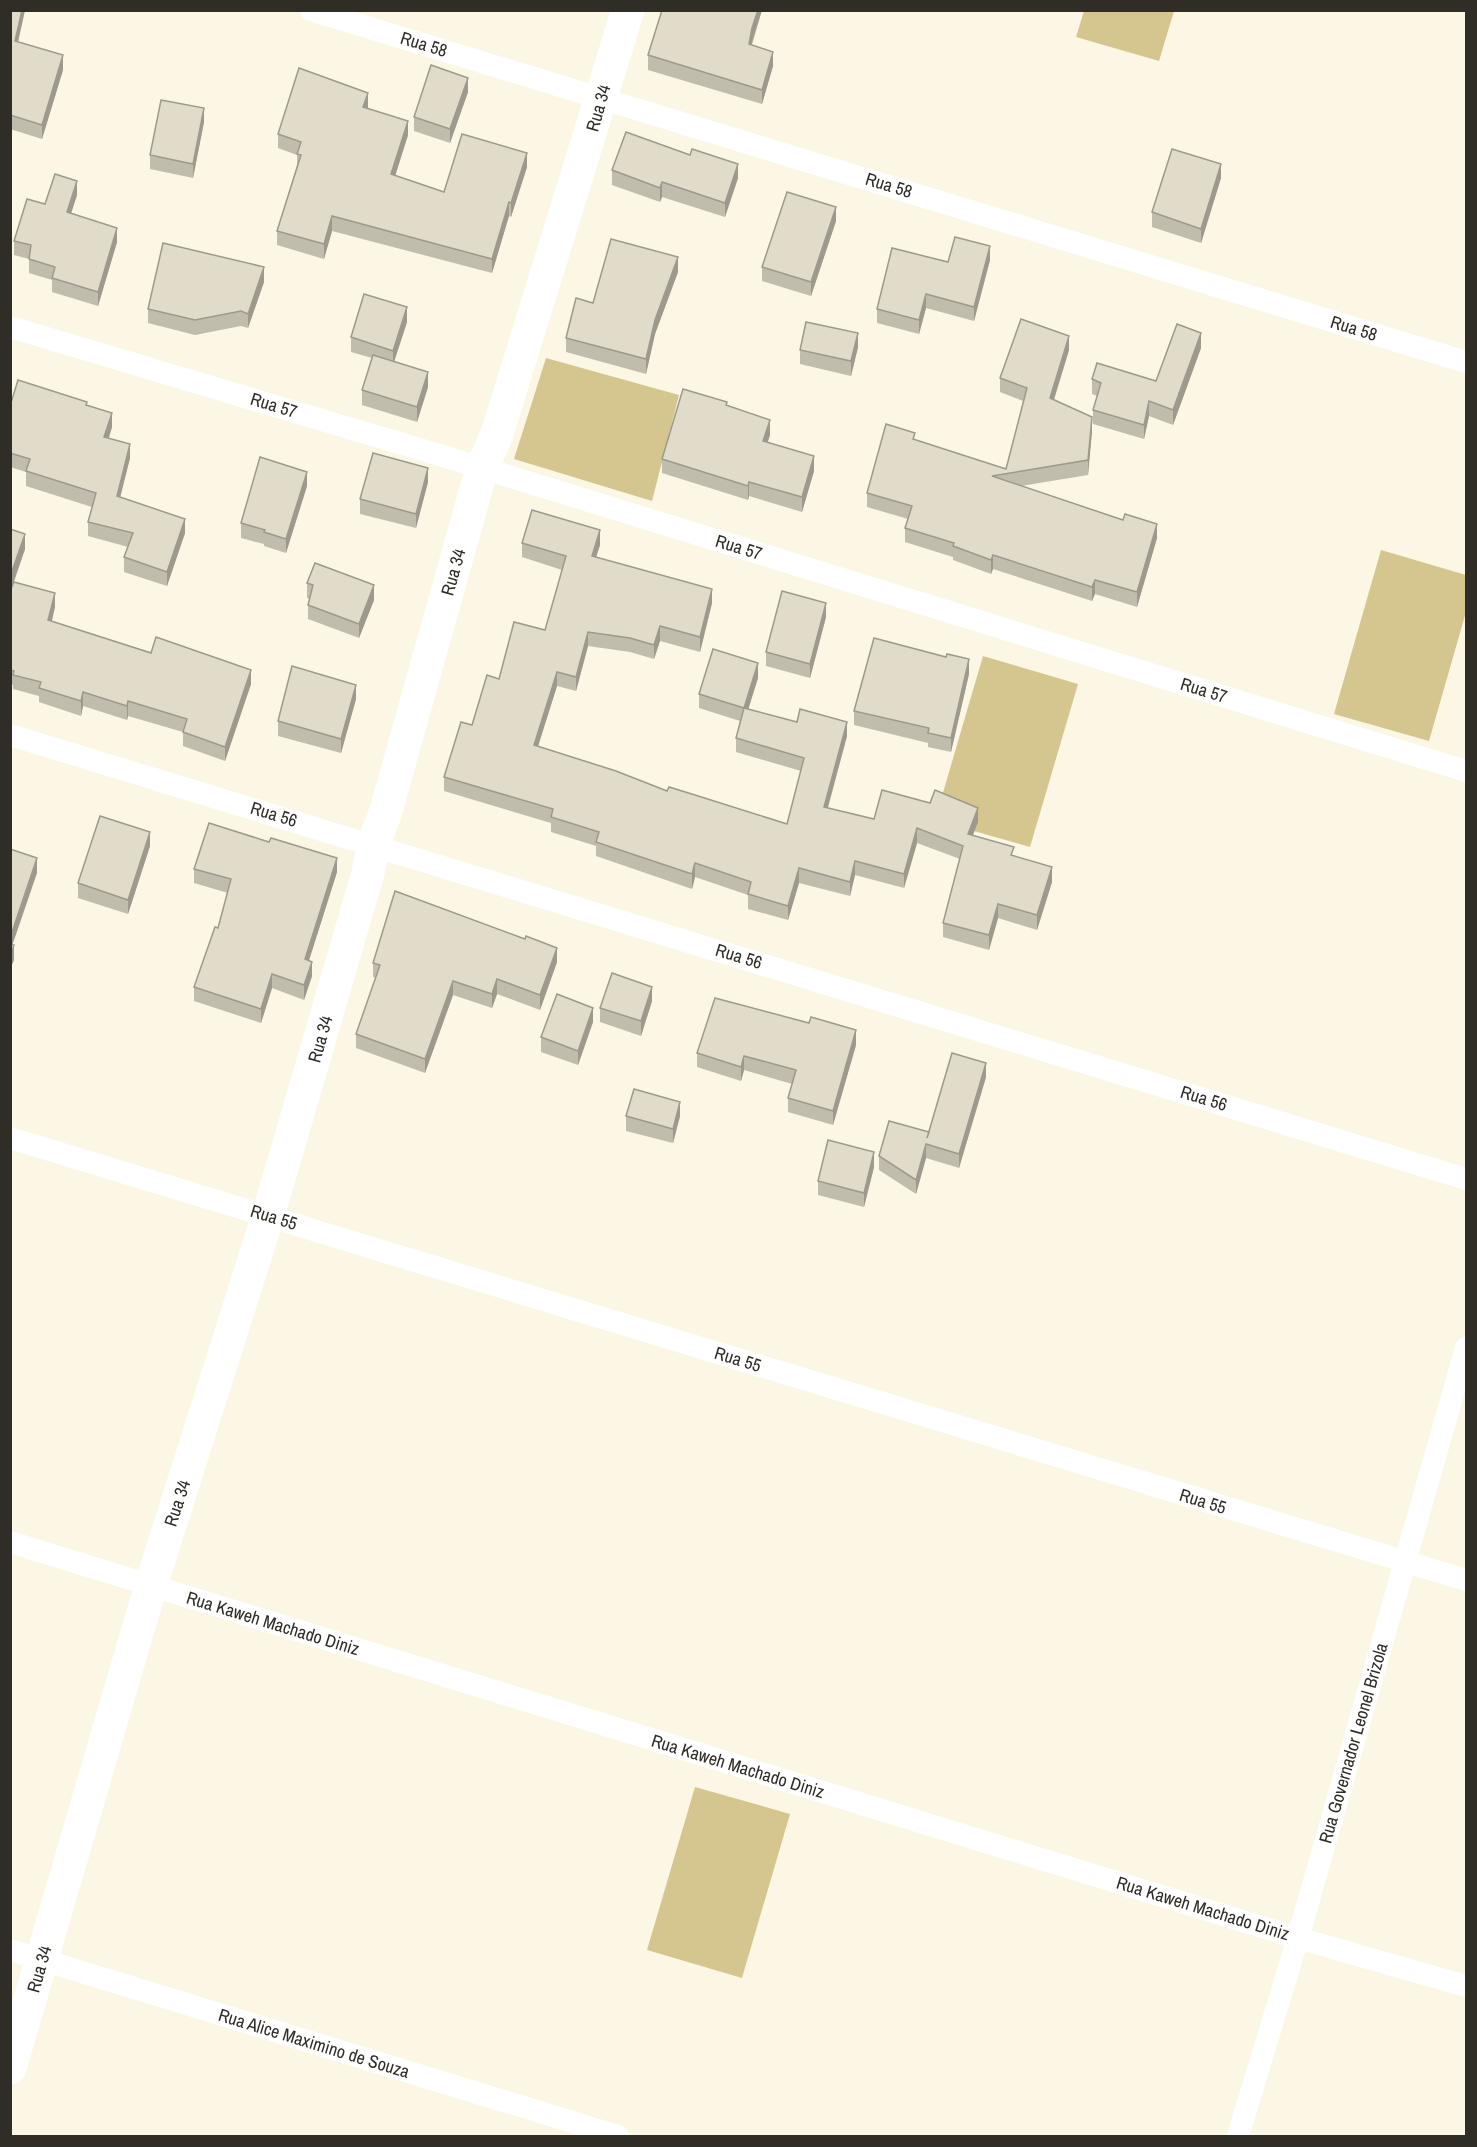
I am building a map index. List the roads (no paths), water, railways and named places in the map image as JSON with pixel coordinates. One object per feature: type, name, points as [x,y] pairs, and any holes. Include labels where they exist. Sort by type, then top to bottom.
[{"type":"street","name":"Rua 58","points":[[311,10],[1467,362]]},
{"type":"street","name":"Rua 34","points":[[10,2068],[151,1585],[268,1216],[368,873],[373,844],[385,814],[482,468],[497,434],[590,138],[599,97],[612,65],[628,10]]},
{"type":"street","name":"Rua 57","points":[[10,327],[482,468],[1467,771]]},
{"type":"street","name":"Rua 56","points":[[10,735],[1467,1179]]},
{"type":"street","name":"Rua 55","points":[[10,1138],[1467,1580]]},
{"type":"street","name":"Rua Governador Leonel Brizola","points":[[1238,2136],[1298,1938],[1467,1348]]},
{"type":"street","name":"Rua Kaweh Machado Diniz","points":[[10,1542],[1298,1938],[1467,1986]]},
{"type":"street","name":"Rua Alice Maximino de Souza","points":[[10,1950],[618,2136]]}]
